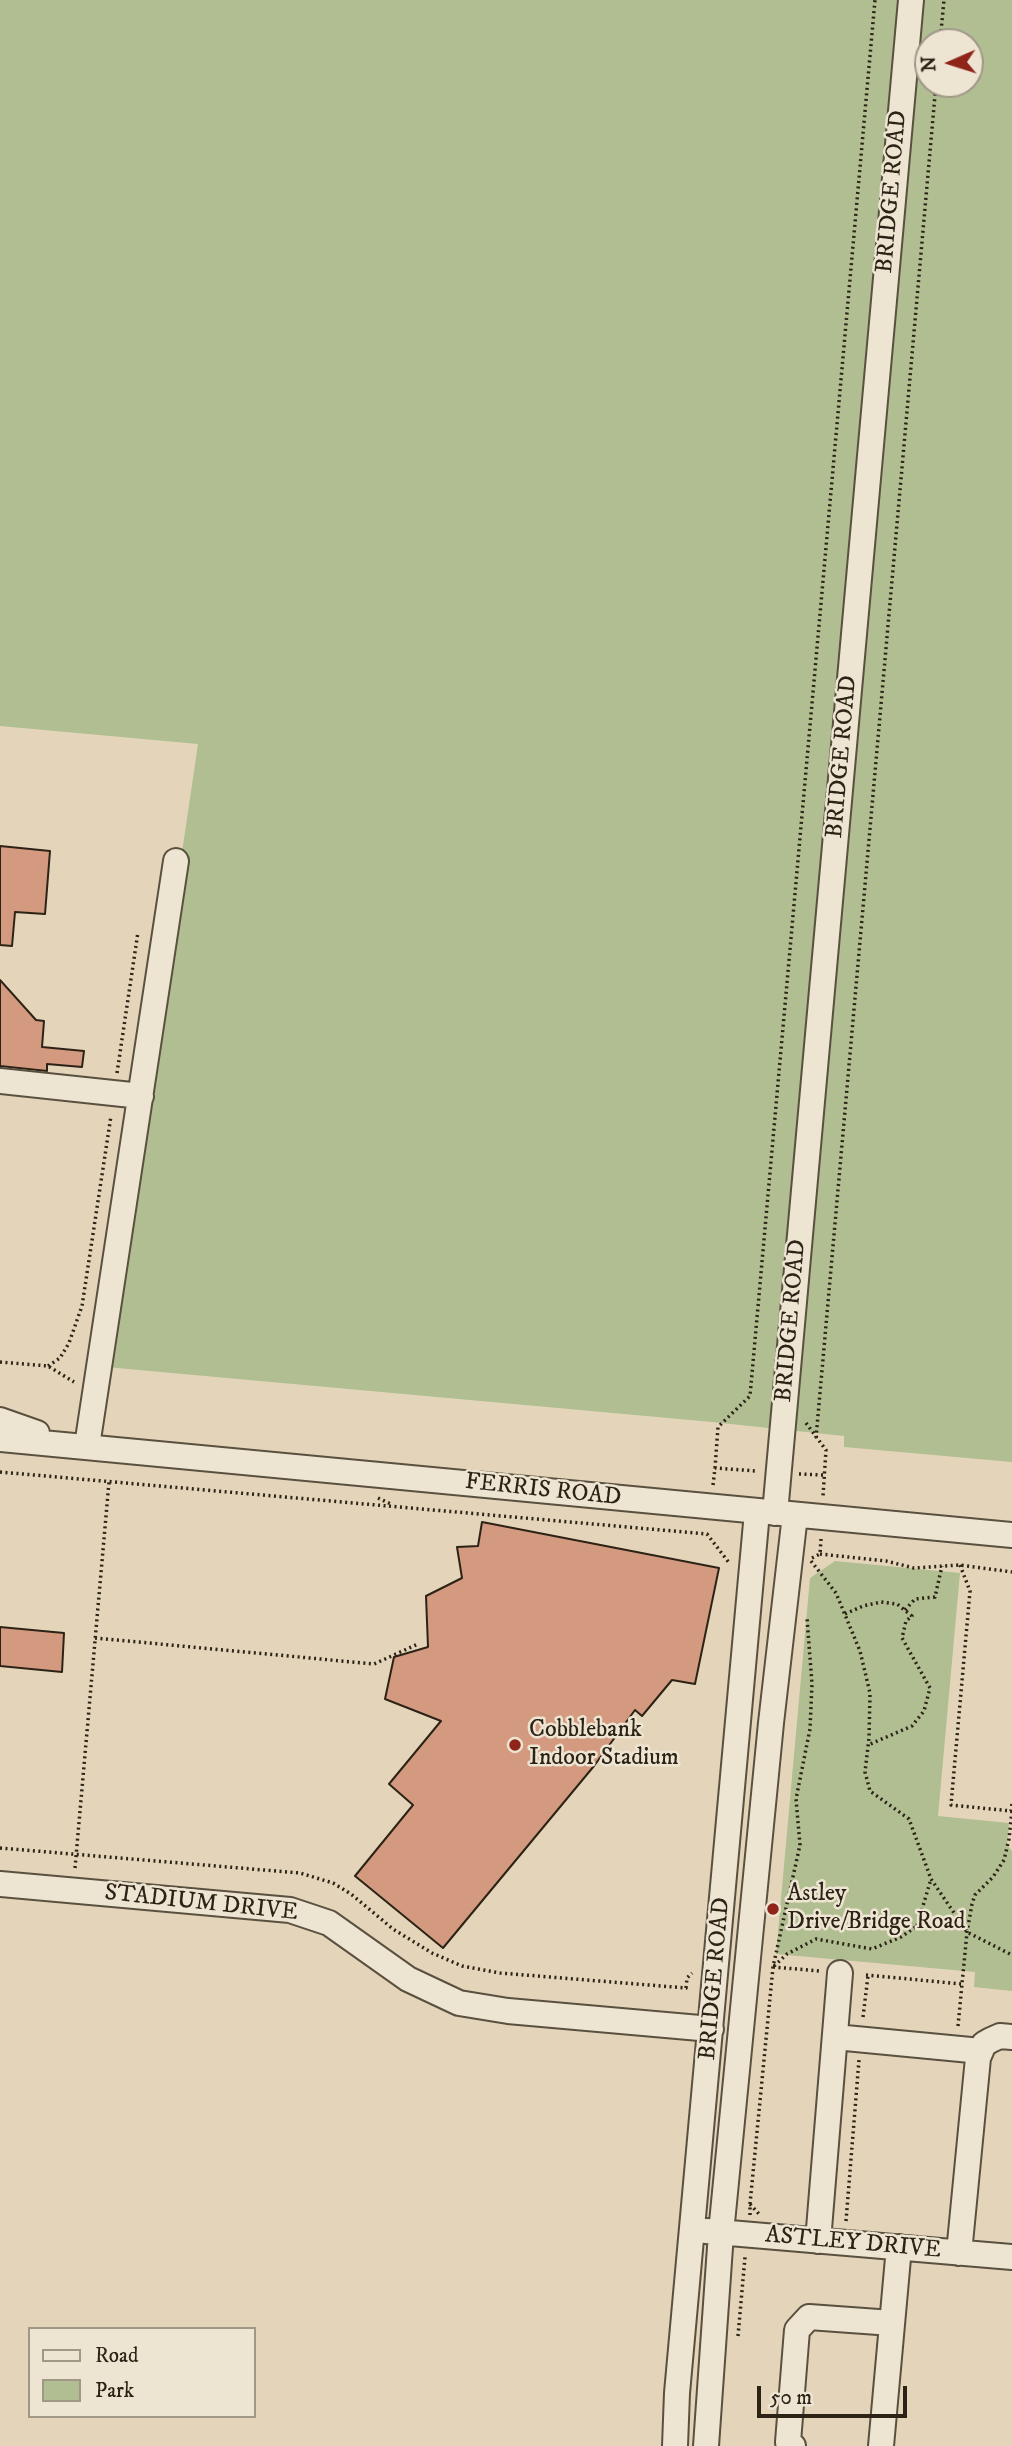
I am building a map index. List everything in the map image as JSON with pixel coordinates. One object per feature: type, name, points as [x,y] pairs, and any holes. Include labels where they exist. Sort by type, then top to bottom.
[{"type":"street","name":"BRIDGE ROAD","points":[[675,2446],[677,2393],[712,2029],[779,1472],[911,0]]},
{"type":"street","points":[[81,1446],[94,1395],[176,861]]},
{"type":"street","points":[[0,1081],[141,1096]]},
{"type":"street","name":"FERRIS ROAD","points":[[0,1420],[81,1446]]},
{"type":"street","name":"FERRIS ROAD","points":[[0,1439],[1012,1535]]},
{"type":"street","name":"BRIDGE ROAD","points":[[706,2446],[722,2233],[771,1723],[775,1513]]},
{"type":"street","name":"STADIUM DRIVE","points":[[0,1884],[290,1910],[329,1923],[408,1979],[459,2003],[508,2011],[712,2029]]},
{"type":"street","points":[[818,2241],[840,1973]]},
{"type":"street","points":[[959,2253],[978,2058],[984,2044],[1000,2036],[1012,2037]]},
{"type":"street","points":[[835,2037],[981,2051]]},
{"type":"street","name":"ASTLEY DRIVE","points":[[693,2230],[1012,2257]]},
{"type":"street","points":[[881,2446],[899,2247]]},
{"type":"street","points":[[793,2446],[788,2442],[797,2330],[809,2317],[892,2323]]},
{"type":"path","points":[[710,1507],[718,1427],[750,1396],[875,0]]},
{"type":"path","points":[[941,28],[944,0]]},
{"type":"path","points":[[816,1438],[935,98]]},
{"type":"path","points":[[48,1366],[60,1358],[69,1343],[82,1306],[138,932]]},
{"type":"path","points":[[0,1362],[48,1366],[94,1395]]},
{"type":"path","points":[[715,1468],[824,1475]]},
{"type":"path","points":[[0,1472],[707,1534],[732,1567]]},
{"type":"path","points":[[75,1855],[109,1481]]},
{"type":"path","points":[[820,1554],[886,1561],[914,1568],[960,1565],[1012,1572]]},
{"type":"path","points":[[809,1573],[810,1560],[836,1593],[860,1651],[870,1693],[865,1772],[870,1791],[909,1819],[931,1879],[959,1923],[967,1932],[1012,1955]]},
{"type":"path","points":[[960,1565],[970,1591],[951,1805],[1012,1811]]},
{"type":"path","points":[[905,1610],[915,1599],[935,1597],[942,1566]]},
{"type":"path","points":[[845,1614],[881,1602],[897,1604],[912,1616],[906,1621],[902,1638],[930,1688],[924,1712],[912,1726],[868,1745]]},
{"type":"path","points":[[750,2204],[773,1967],[800,1844],[796,1799],[810,1729],[812,1684],[806,1612]]},
{"type":"path","points":[[95,1638],[374,1664],[418,1644]]},
{"type":"path","points":[[956,2049],[967,1932],[975,1895],[993,1877],[1004,1860],[1012,1804]]},
{"type":"path","points":[[917,1926],[931,1879]]},
{"type":"path","points":[[773,1967],[787,1954],[816,1939],[872,1949],[901,1937],[917,1926],[959,1923]]},
{"type":"path","points":[[773,1967],[962,1984]]},
{"type":"path","points":[[846,2221],[868,1976]]},
{"type":"green space","points":[[0,0],[1012,0],[1012,1462],[844,1447],[844,1436],[712,1422],[106,1367],[198,744],[0,726]]},
{"type":"green space","points":[[835,1561],[960,1573],[938,1816],[1009,1823],[1007,1845],[1012,1851],[1012,1991],[974,1987],[975,1972],[776,1954],[810,1578]]},
{"type":"building","points":[[0,846],[50,851],[45,914],[15,912],[12,946],[0,945]]},
{"type":"building","points":[[0,980],[36,1020],[44,1021],[42,1047],[84,1051],[82,1067],[47,1064],[47,1071],[0,1066]]},
{"type":"building","name":"Cobblebank Indoor Stadium","points":[[482,1522],[719,1568],[695,1684],[672,1680],[642,1716],[635,1710],[594,1766],[443,1948],[355,1876],[413,1805],[389,1784],[441,1721],[385,1699],[394,1657],[428,1647],[426,1596],[462,1578],[457,1547],[478,1546]]},
{"type":"building","points":[[0,1627],[64,1633],[62,1672],[0,1666]]},
{"type":"place","name":"Cobblebank Indoor Stadium","points":[[515,1745]]},
{"type":"place","name":"Astley Drive/Bridge Road","points":[[773,1909]]}]
